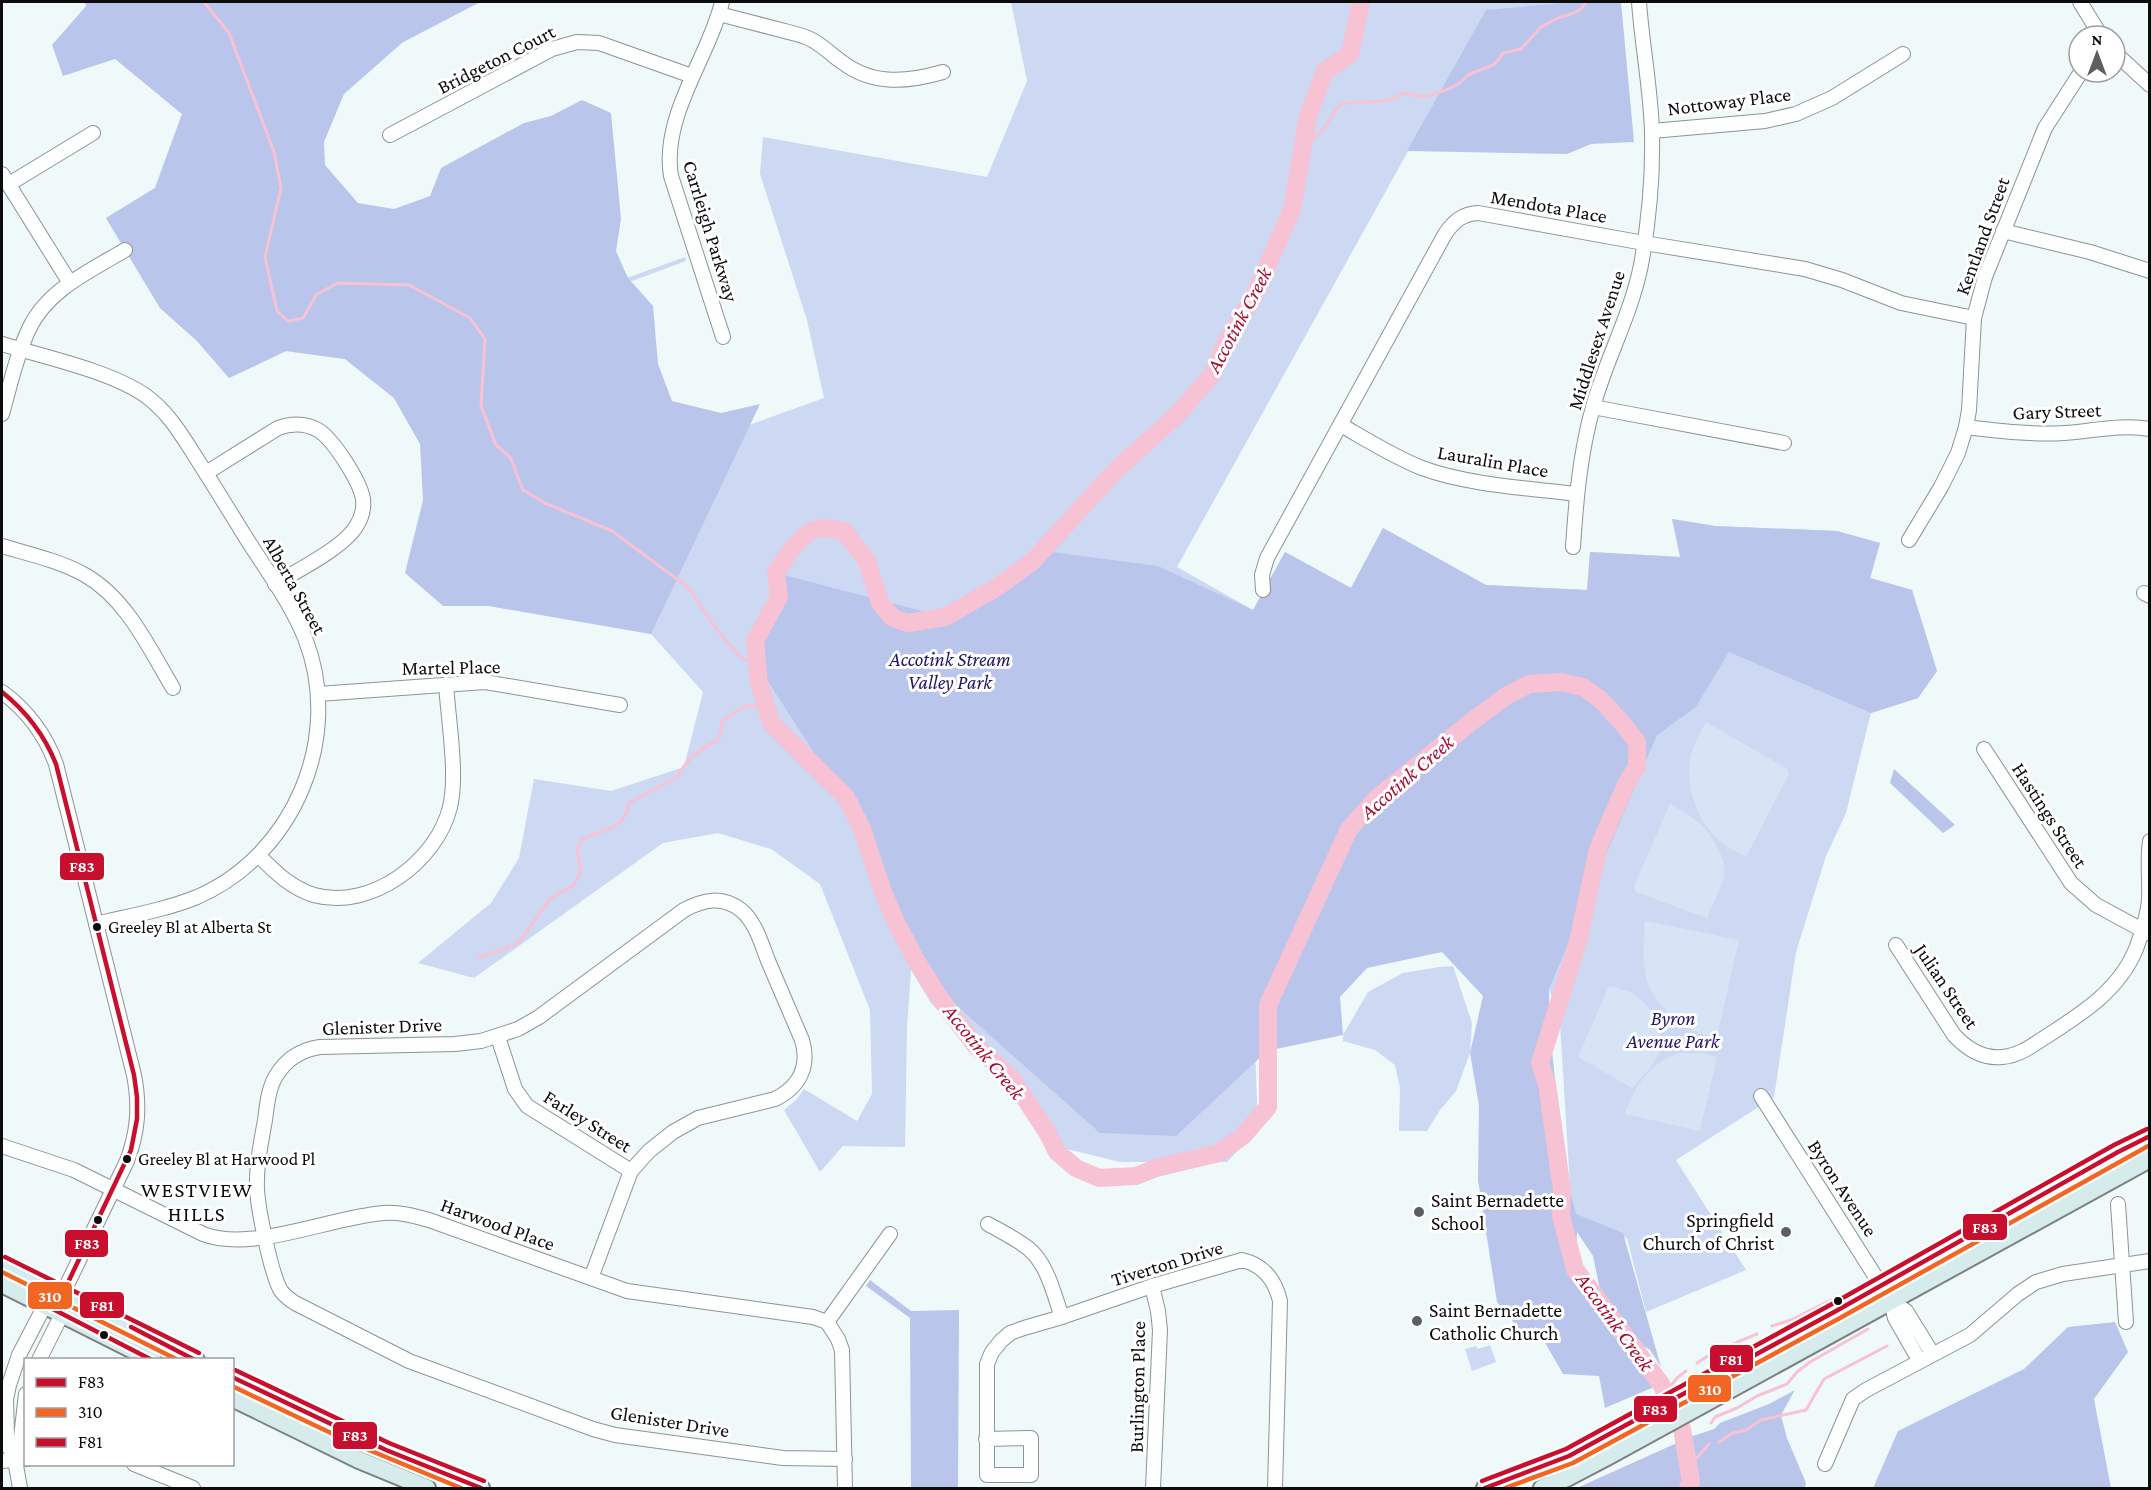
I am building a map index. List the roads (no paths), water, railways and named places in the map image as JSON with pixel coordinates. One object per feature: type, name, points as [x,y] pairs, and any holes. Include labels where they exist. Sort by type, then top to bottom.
[{"type":"main road","points":[[1485,1488],[1569,1456],[2150,1136]]},
{"type":"main road","points":[[1542,1488],[1567,1478],[2150,1159]]},
{"type":"main road","points":[[2,1264],[194,1358]]},
{"type":"main road","points":[[2,1284],[151,1358]]},
{"type":"main road","points":[[234,1378],[369,1445],[481,1488]]},
{"type":"main road","points":[[234,1399],[359,1460],[428,1488]]},
{"type":"street","name":"Middlesex Avenue","points":[[1573,547],[1576,494],[1593,407],[1630,306],[1644,243],[1651,187],[1652,131],[1639,2]]},
{"type":"street","points":[[2080,2],[2094,24]]},
{"type":"street","points":[[721,8],[805,37],[828,50],[855,71],[876,78],[901,81],[943,72]]},
{"type":"street","name":"Carrleigh Parkway","points":[[721,8],[692,76],[672,135],[669,168],[723,337]]},
{"type":"street","name":"Bridgeton Court","points":[[390,135],[552,50],[577,42],[606,45],[692,76]]},
{"type":"street","name":"Nottoway Place","points":[[1652,131],[1765,121],[1796,114],[1832,98],[1904,54]]},
{"type":"street","points":[[2127,64],[2150,85]]},
{"type":"street","name":"Kentland Street","points":[[1909,540],[1941,487],[1958,453],[1966,427],[1974,318],[1985,277],[2045,128],[2073,84]]},
{"type":"street","points":[[70,283],[5,179],[93,133]]},
{"type":"street","name":"Mendota Place","points":[[1263,590],[1262,575],[1267,558],[1445,234],[1457,219],[1469,214],[1478,213],[1806,269],[1901,303],[1974,318]]},
{"type":"street","points":[[2003,231],[2090,252],[2150,271]]},
{"type":"street","points":[[2,414],[21,350],[34,319],[70,283],[125,250]]},
{"type":"street","name":"Alberta Street","points":[[2,344],[108,376],[141,392],[168,416],[206,473],[297,621],[306,640],[318,694],[316,742],[306,782],[288,818],[259,856],[232,877],[197,897],[96,924]]},
{"type":"street","points":[[1593,407],[1784,443]]},
{"type":"street","points":[[206,473],[286,425],[300,424],[318,430],[336,449],[360,488],[363,509],[358,524],[352,534],[341,543],[275,584]]},
{"type":"street","name":"Lauralin Place","points":[[1341,425],[1407,461],[1435,472],[1464,479],[1576,494]]},
{"type":"street","name":"Gary Street","points":[[1966,427],[2027,433],[2064,433],[2128,427],[2150,429]]},
{"type":"street","points":[[2,546],[77,571],[104,589],[130,618],[173,688]]},
{"type":"street","points":[[259,856],[280,876],[296,887],[316,895],[334,898],[353,897],[375,890],[416,862],[440,832],[452,800],[453,771],[446,684]]},
{"type":"street","name":"Martel Place","points":[[318,694],[446,684],[498,684],[620,705]]},
{"type":"street","points":[[2,692],[31,718],[49,746],[56,764],[134,1075],[138,1103],[133,1145],[63,1293],[62,1314],[40,1358]]},
{"type":"street","name":"Hastings Street","points":[[1983,749],[2071,883],[2096,905],[2145,932]]},
{"type":"street","name":"Julian Street","points":[[1896,945],[1954,1035],[1972,1050],[1983,1055],[2002,1057],[2014,1055],[2033,1045],[2100,999],[2128,966],[2145,932],[2149,901],[2150,841]]},
{"type":"street","name":"Glenister Drive","points":[[591,1278],[632,1171],[649,1151],[685,1124],[711,1114],[775,1099],[795,1086],[804,1069],[805,1049],[802,1040],[754,928],[740,910],[727,902],[710,900],[684,910],[539,1017],[498,1037],[455,1044],[320,1047],[306,1049],[296,1054],[283,1065],[274,1078],[269,1093],[257,1168],[257,1190],[265,1236],[276,1280],[286,1297],[409,1361],[615,1435],[783,1458],[844,1459]]},
{"type":"street","name":"Farley Street","points":[[498,1037],[515,1089],[527,1106],[632,1171]]},
{"type":"street","name":"Byron Avenue","points":[[1761,1096],[1891,1301]]},
{"type":"street","name":"Harwood Place","points":[[2,1146],[58,1164],[213,1238],[236,1241],[369,1215],[399,1214],[429,1220],[627,1291],[813,1317],[827,1322]]},
{"type":"street","points":[[2118,1204],[2126,1322]]},
{"type":"street","points":[[988,1224],[1035,1255],[1046,1274],[1062,1317]]},
{"type":"street","points":[[845,1488],[844,1361],[838,1339],[827,1322],[890,1234]]},
{"type":"street","name":"Tiverton Drive","points":[[986,1439],[987,1364],[1000,1341],[1010,1333],[1152,1286],[1242,1260],[1252,1262],[1273,1280],[1280,1301],[1275,1488]]},
{"type":"street","points":[[1826,1464],[1853,1399],[1919,1360],[1970,1335],[2018,1294],[2036,1282],[2063,1274],[2150,1261]]},
{"type":"street","name":"Burlington Place","points":[[1152,1286],[1160,1330],[1153,1488]]},
{"type":"street","points":[[20,1488],[7,1435],[6,1399],[19,1355],[45,1305],[63,1293]]},
{"type":"street","points":[[1891,1301],[1906,1311],[1932,1353]]},
{"type":"street","points":[[1891,1301],[1895,1318],[1919,1360]]},
{"type":"street","points":[[14,1460],[20,1446],[24,1411]]},
{"type":"street","points":[[139,1466],[193,1488]]},
{"type":"waterway","points":[[204,2],[229,33],[274,152],[281,188],[265,257],[277,311],[288,321],[303,318],[317,294],[338,283],[409,285],[470,318],[485,339],[481,406],[496,445],[510,457],[523,490],[545,503],[612,531],[689,588],[714,626],[739,656],[758,666]]},
{"type":"waterway","name":"Accotink Creek","points":[[1361,2],[1350,54],[1325,71],[1308,116],[1292,210],[1253,298],[1227,340],[1212,375],[1176,416],[1118,468],[1032,562],[996,588],[945,617],[908,623],[893,618],[880,603],[867,561],[844,531],[822,528],[809,533],[792,548],[776,573],[779,597],[755,641],[759,683],[771,723],[846,797],[862,829],[883,892],[897,924],[939,997],[975,1045],[1012,1079],[1047,1132],[1057,1152],[1076,1168],[1099,1178],[1136,1176],[1156,1168],[1219,1153],[1243,1136],[1268,1107],[1268,1005],[1349,829],[1377,798],[1471,722],[1506,696],[1529,684],[1560,682],[1583,687],[1601,700],[1637,742],[1637,767],[1627,782],[1598,849],[1578,942],[1540,1063],[1547,1084],[1562,1190],[1561,1216],[1575,1269],[1661,1384],[1682,1429],[1691,1481],[1688,1488]]},
{"type":"waterway","points":[[1301,152],[1325,127],[1340,104],[1389,100],[1403,93],[1425,97],[1448,89],[1460,83],[1468,75],[1495,64],[1503,53],[1521,49],[1541,27],[1574,13],[1586,2]]},
{"type":"waterway","points":[[479,957],[519,942],[550,899],[573,886],[581,872],[577,850],[582,839],[612,827],[623,818],[629,803],[678,777],[694,755],[719,740],[723,720],[747,705],[766,706]]},
{"type":"waterway","points":[[1772,1326],[1791,1320],[1831,1300]]},
{"type":"waterway","points":[[1711,1423],[1715,1417],[1787,1384],[1810,1362],[1868,1329]]},
{"type":"waterway","points":[[1697,1363],[1757,1334]]},
{"type":"waterway","points":[[1719,1442],[1733,1433],[1746,1430],[1761,1420],[1806,1410],[1824,1379],[1887,1346]]},
{"type":"waterway","points":[[1665,1393],[1686,1371]]},
{"type":"waterway","points":[[1689,1467],[1709,1444]]},
{"type":"place","name":"Greeley Bl at Alberta St","points":[[97,927]]},
{"type":"place","name":"Greeley Bl at Harwood Pl","points":[[127,1159]]},
{"type":"place","name":"Saint Bernadette School","points":[[1419,1212]]},
{"type":"place","name":"Springfield Church of Christ","points":[[1786,1232]]},
{"type":"place","name":"Saint Bernadette Catholic Church","points":[[1417,1321]]},
{"type":"district","name":"WESTVIEW HILLS","points":[[197,1202]]},
{"type":"park label","name":"Accotink Stream Valley Park","points":[[950,670]]},
{"type":"park label","name":"Byron Avenue Park","points":[[1673,1030]]}]
